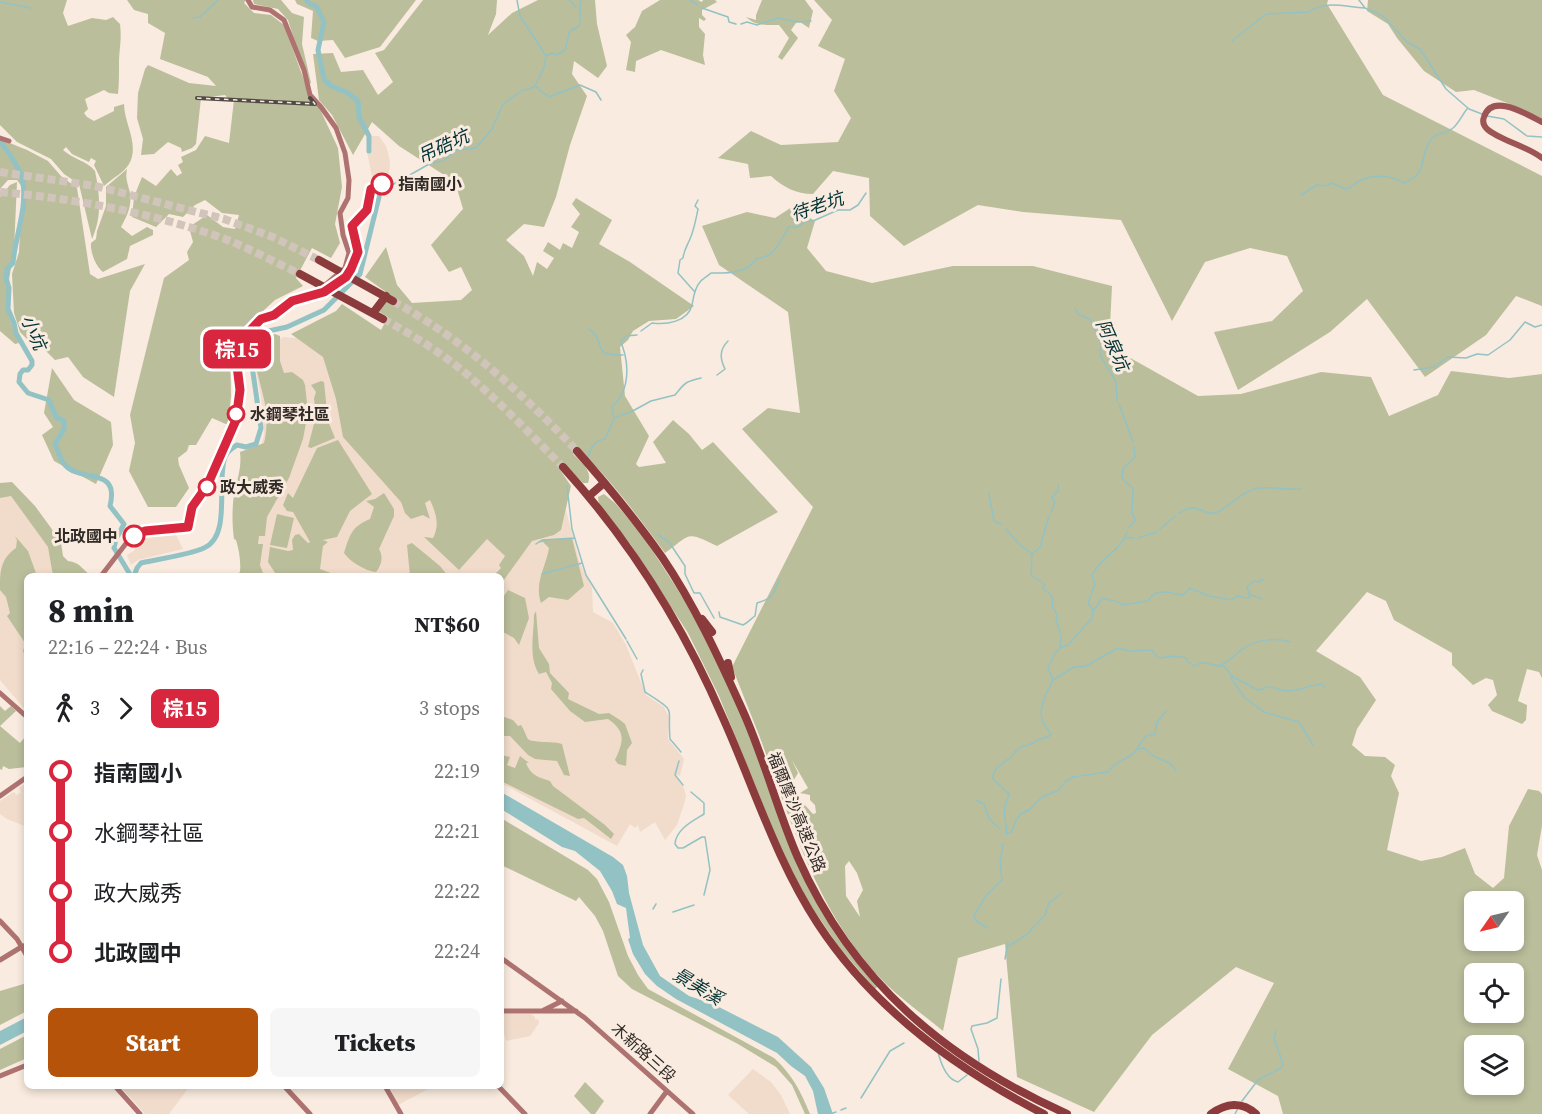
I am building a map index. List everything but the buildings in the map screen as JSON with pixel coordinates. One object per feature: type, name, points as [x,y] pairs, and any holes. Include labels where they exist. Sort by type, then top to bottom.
[{"type":"highway","points":[[319,260],[386,296],[373,313]]},
{"type":"highway","points":[[302,275],[383,319]]},
{"type":"highway","name":"福爾摩沙高速公路","points":[[577,451],[656,549],[681,588],[744,712],[787,830],[813,889],[839,933],[879,985],[915,1020],[969,1061],[1004,1082],[1067,1114]]},
{"type":"highway","name":"福爾摩沙高速公路","points":[[563,467],[589,496],[634,555],[670,611],[724,718],[798,892],[842,956],[872,992],[918,1033],[992,1085],[1044,1114]]},
{"type":"highway","points":[[589,496],[604,483]]},
{"type":"highway","points":[[681,588],[712,632]]},
{"type":"highway","points":[[728,663],[744,712]]},
{"type":"highway","points":[[1217,1114],[1232,1106]]},
{"type":"highway","points":[[1211,1114],[1232,1106],[1253,1113]]},
{"type":"main road","points":[[1542,122],[1499,105],[1492,106],[1485,115],[1485,127],[1491,132],[1521,145],[1542,158]]},
{"type":"street","points":[[103,573],[131,537],[142,532],[188,527],[192,507],[207,486],[236,420],[240,390],[236,358],[240,341],[261,319],[274,315],[297,298],[323,287],[345,268],[349,253],[343,235],[340,213],[348,198],[350,180],[345,153],[336,128],[310,95],[304,70],[284,20],[270,10],[252,7],[248,0]]},
{"type":"street","points":[[0,138],[9,141]]},
{"type":"street","points":[[0,693],[24,714]]},
{"type":"street","points":[[0,796],[24,779]]},
{"type":"street","points":[[0,921],[24,947]]},
{"type":"street","points":[[0,960],[24,948]]},
{"type":"street","name":"木新路三段","points":[[504,960],[576,1011],[693,1114]]},
{"type":"street","points":[[541,1012],[561,1001]]},
{"type":"street","points":[[504,1011],[576,1011]]},
{"type":"street","points":[[0,1075],[24,1064]]},
{"type":"street","points":[[116,1089],[122,1100],[135,1114]]},
{"type":"street","points":[[118,1089],[140,1114]]},
{"type":"street","points":[[287,1089],[310,1114]]},
{"type":"street","points":[[387,1089],[399,1111]]},
{"type":"street","points":[[501,1089],[525,1114]]},
{"type":"street","points":[[652,1114],[668,1092]]},
{"type":"shaded area","points":[[371,136],[379,136],[386,146],[390,161],[389,175],[382,183],[374,186],[367,152],[372,151]]},
{"type":"shaded area","points":[[283,337],[324,340],[532,419],[563,499],[580,563],[592,588],[593,612],[613,623],[626,645],[646,695],[664,707],[669,717],[668,739],[684,759],[680,776],[674,774],[684,788],[686,796],[677,825],[665,840],[655,822],[640,832],[638,825],[635,828],[630,824],[617,846],[504,785],[504,573],[241,573],[260,448],[264,435],[261,397],[252,351],[277,356],[277,341]]},
{"type":"shaded area","points":[[0,487],[12,493],[67,573],[24,573],[24,708],[0,680]]},
{"type":"shaded area","points":[[174,531],[183,549],[138,560],[131,565],[127,555],[135,550],[133,544],[129,542],[143,535]]},
{"type":"shaded area","points":[[24,785],[24,826],[0,814],[0,801],[14,792],[17,795],[21,792],[19,788]]},
{"type":"shaded area","points":[[531,1014],[535,1020],[538,1019],[539,1023],[530,1036],[506,1041],[504,1015]]},
{"type":"shaded area","points":[[753,1069],[771,1082],[781,1095],[790,1114],[749,1114],[728,1095]]},
{"type":"shaded area","points":[[123,1089],[188,1089],[169,1114],[145,1114]]},
{"type":"shaded area","points":[[390,1089],[428,1089],[398,1105]]},
{"type":"green space","points":[[0,0],[67,0],[63,13],[68,26],[92,18],[106,20],[113,17],[120,24],[118,94],[104,90],[85,99],[88,109],[84,113],[94,121],[114,111],[114,107],[124,104],[133,149],[129,164],[104,186],[94,165],[96,161],[91,158],[89,162],[72,154],[66,147],[63,150],[95,171],[99,206],[92,239],[79,184],[64,174],[51,159],[17,142],[0,125]]},
{"type":"green space","points":[[127,0],[246,0],[244,3],[254,13],[271,15],[284,25],[312,102],[228,99],[225,95],[201,98],[196,144],[192,148],[182,152],[181,148],[168,142],[154,154],[141,155],[143,139],[137,118],[138,93],[148,65],[189,83],[216,86],[208,77],[160,59],[165,33],[148,23],[148,14],[134,10]]},
{"type":"green space","points":[[253,0],[281,0],[292,13],[304,17],[302,44],[311,83],[308,84],[288,20],[278,9],[254,4]]},
{"type":"green space","points":[[295,0],[416,0],[380,47],[345,58],[333,40],[318,41],[311,38],[313,11],[297,4]]},
{"type":"green space","points":[[423,0],[497,0],[496,14],[488,35],[512,13],[538,0],[595,0],[597,24],[607,66],[598,78],[574,61],[572,74],[587,96],[570,145],[556,197],[544,227],[524,224],[506,240],[524,256],[533,276],[537,262],[547,269],[554,258],[543,251],[548,242],[560,250],[563,243],[572,248],[579,232],[571,227],[580,214],[572,204],[576,198],[612,220],[599,244],[630,262],[694,306],[676,319],[649,321],[633,331],[620,347],[625,396],[649,436],[636,464],[639,467],[666,463],[653,442],[673,420],[702,450],[713,442],[778,512],[717,546],[690,536],[665,553],[613,485],[577,448],[573,454],[588,471],[588,483],[583,483],[562,463],[558,467],[571,486],[561,530],[554,535],[532,541],[504,580],[504,573],[496,573],[501,568],[499,565],[505,556],[487,539],[459,570],[424,537],[433,538],[437,524],[430,500],[425,503],[430,519],[423,515],[411,519],[405,513],[401,502],[343,437],[336,399],[323,357],[291,334],[336,311],[342,304],[381,330],[388,317],[378,311],[386,300],[395,304],[397,300],[365,277],[386,247],[397,285],[412,303],[461,300],[472,290],[461,267],[449,272],[431,245],[463,209],[455,182],[399,146],[372,122],[353,155],[332,115],[319,100],[313,54],[333,53],[341,72],[363,70],[378,95],[393,82],[375,53],[384,50]]},
{"type":"green space","points":[[660,0],[698,0],[702,2],[703,0],[715,0],[717,2],[702,10],[702,15],[706,19],[704,21],[699,18],[699,27],[705,34],[703,55],[705,65],[661,50],[636,61],[635,72],[626,70],[631,42],[626,35],[635,27],[642,11]]},
{"type":"green space","points":[[762,0],[805,0],[813,11],[809,28],[800,22],[796,23],[791,30],[798,38],[782,60],[778,57],[789,38],[779,25],[765,25],[746,17],[756,20]]},
{"type":"green space","points":[[814,0],[1328,0],[1327,4],[1383,95],[1542,176],[1542,306],[1516,296],[1486,335],[1425,377],[1367,299],[1330,332],[1238,390],[1214,332],[1272,321],[1303,291],[1287,256],[1250,248],[1205,262],[1172,321],[1121,220],[1023,212],[978,205],[904,246],[870,216],[869,178],[833,171],[813,194],[807,194],[790,189],[771,176],[750,178],[748,164],[718,158],[751,131],[781,145],[838,142],[851,118],[834,91],[845,59],[818,46],[832,20]]},
{"type":"green space","points":[[1368,0],[1542,0],[1542,120],[1474,90],[1456,92],[1424,71],[1388,24],[1367,11]]},
{"type":"green space","points":[[234,100],[312,104],[319,107],[338,148],[342,187],[335,224],[340,243],[331,258],[312,248],[296,278],[303,286],[275,300],[230,341],[231,396],[228,425],[212,418],[196,445],[189,445],[187,451],[178,458],[189,488],[176,507],[148,507],[129,471],[135,443],[130,415],[164,278],[189,260],[187,252],[193,242],[189,227],[207,215],[223,227],[235,229],[239,215],[222,213],[205,200],[195,205],[183,217],[169,214],[156,227],[132,217],[134,197],[142,177],[156,186],[171,169],[177,176],[182,173],[178,165],[183,162],[181,157],[196,150],[205,136],[229,143]]},
{"type":"green space","points":[[0,139],[48,161],[61,176],[77,188],[90,274],[98,279],[145,264],[130,291],[114,397],[83,377],[68,357],[55,360],[44,349],[32,344],[20,332],[14,313],[12,274],[19,252],[22,187],[17,180],[8,180],[0,189]]},
{"type":"green space","points":[[127,169],[130,202],[121,227],[132,236],[147,227],[153,230],[153,235],[130,246],[127,259],[103,272],[94,259],[91,243],[96,239],[106,206],[106,187]]},
{"type":"green space","points":[[17,182],[14,250],[8,286],[7,311],[19,343],[15,344],[0,331],[0,197],[10,185]]},
{"type":"green space","points":[[792,207],[815,221],[807,248],[826,271],[872,283],[953,266],[1033,266],[1112,286],[1109,346],[1198,396],[1241,394],[1321,372],[1371,377],[1389,416],[1438,395],[1451,371],[1509,378],[1542,374],[1542,678],[1539,672],[1527,669],[1518,701],[1527,705],[1526,720],[1522,724],[1492,711],[1488,705],[1497,695],[1493,680],[1486,678],[1473,685],[1452,665],[1452,653],[1394,620],[1386,601],[1367,592],[1316,651],[1360,677],[1376,700],[1357,729],[1352,745],[1365,756],[1385,757],[1395,765],[1391,776],[1399,793],[1387,850],[1421,861],[1442,857],[1465,848],[1475,874],[1493,888],[1504,878],[1509,826],[1528,789],[1539,791],[1542,794],[1542,826],[1537,855],[1542,870],[1542,1114],[1283,1114],[1278,1096],[1228,1069],[1274,983],[1236,967],[1152,1035],[1094,1112],[1017,1077],[1005,944],[958,958],[943,1031],[887,985],[863,958],[843,930],[810,867],[732,667],[813,507],[742,429],[768,408],[800,413],[788,312],[719,265],[702,226],[747,212],[775,218]],"holes":[[[792,760],[808,788],[800,793],[810,795],[816,813],[813,814],[804,804],[801,806],[788,790],[798,773]],[[849,861],[857,873],[863,890],[857,901],[860,917],[846,896],[845,866]]]},
{"type":"green space","points":[[275,334],[280,336],[280,361],[284,373],[292,372],[303,380],[308,412],[303,439],[289,478],[267,517],[265,536],[259,536],[258,544],[263,544],[260,565],[263,573],[238,573],[240,560],[234,539],[232,517],[240,468],[240,452],[264,443],[266,431],[265,407],[256,367],[257,339]]},
{"type":"green space","points":[[52,368],[74,400],[111,422],[113,445],[96,484],[54,461],[42,435],[53,427],[44,413]]},
{"type":"green space","points":[[324,382],[328,421],[335,438],[311,448],[308,447],[316,416],[314,398],[316,392],[311,385]]},
{"type":"green space","points":[[338,440],[372,494],[350,511],[337,537],[323,540],[328,542],[323,546],[320,569],[331,573],[275,573],[268,562],[270,547],[293,550],[292,540],[295,535],[299,534],[308,543],[310,542],[293,512],[287,511],[283,505],[288,493],[293,498],[317,448]]},
{"type":"green space","points":[[12,482],[35,506],[54,532],[59,529],[63,556],[87,573],[52,573],[48,547],[11,496],[0,498],[0,483]]},
{"type":"green space","points":[[384,493],[394,509],[394,516],[379,549],[381,561],[376,572],[358,565],[344,553],[352,532],[370,519],[374,507],[366,501],[375,499]]},
{"type":"green space","points":[[604,494],[616,504],[643,536],[698,624],[723,672],[755,749],[794,857],[878,986],[875,989],[839,947],[807,900],[781,849],[719,696],[688,633],[631,545],[599,504],[598,497]]},
{"type":"green space","points":[[277,514],[294,518],[287,548],[270,545]]},
{"type":"green space","points":[[15,536],[28,551],[36,573],[24,573],[24,642],[7,616],[10,613],[6,597],[0,590],[2,566],[16,548]]},
{"type":"green space","points":[[572,538],[584,586],[568,600],[549,597],[541,603],[540,581],[549,548],[543,542],[537,543],[542,540]]},
{"type":"green space","points":[[412,543],[446,573],[410,573],[407,545]]},
{"type":"green space","points":[[508,590],[525,598],[529,618],[519,645],[514,638],[504,633],[504,596]]},
{"type":"green space","points":[[536,611],[539,648],[549,664],[550,673],[569,693],[568,699],[599,714],[609,713],[625,724],[632,743],[627,750],[626,766],[618,764],[615,760],[622,738],[618,728],[608,719],[585,722],[570,711],[551,689],[552,683],[546,672],[539,674],[532,645]]},
{"type":"green space","points":[[0,706],[5,711],[11,706],[16,711],[0,726]]},
{"type":"green space","points":[[504,717],[513,720],[518,726],[521,725],[530,740],[562,744],[570,776],[564,775],[557,761],[535,759],[528,755],[510,736],[504,736]]},
{"type":"green space","points":[[0,726],[20,743],[24,738],[24,767],[9,769],[3,766],[2,770],[0,769]]},
{"type":"green space","points":[[504,756],[510,757],[507,765],[515,768],[520,756],[529,763],[526,763],[533,773],[550,781],[553,786],[614,834],[611,839],[584,818],[578,819],[504,782]]},
{"type":"green space","points":[[504,820],[588,870],[597,879],[609,902],[628,956],[648,989],[774,1058],[795,1084],[810,1114],[805,1114],[792,1085],[776,1067],[738,1044],[632,989],[618,976],[603,931],[595,916],[579,897],[576,901],[504,866]]},
{"type":"green space","points":[[24,984],[24,1013],[0,1025],[0,991]]},
{"type":"green space","points":[[24,1037],[24,1059],[0,1070],[0,1049]]},
{"type":"green space","points":[[585,1082],[604,1101],[595,1114],[591,1114],[574,1096]]},
{"type":"water","points":[[504,794],[623,865],[643,945],[660,976],[689,996],[711,1003],[778,1037],[811,1067],[824,1088],[833,1114],[818,1114],[813,1091],[805,1076],[777,1053],[676,999],[657,986],[645,974],[633,954],[628,939],[630,938],[626,908],[617,904],[600,871],[575,851],[562,847],[504,811]]},
{"type":"water","points":[[24,1019],[24,1033],[0,1045],[0,1031]]},
{"type":"waterway","points":[[193,18],[200,17],[218,0]]},
{"type":"waterway","points":[[306,0],[316,6],[324,22],[318,50],[324,79],[331,86],[348,93],[358,101],[359,117],[369,136],[369,151]]},
{"type":"waterway","points":[[517,0],[520,16],[546,56]]},
{"type":"waterway","points":[[569,0],[577,8]]},
{"type":"waterway","name":"吊硞坑","points":[[379,197],[392,185],[431,163],[443,161],[457,150],[476,148],[492,129],[503,104],[523,90],[535,86],[544,67],[546,56],[552,53],[557,55],[565,50],[570,31],[579,26],[581,0]]},
{"type":"waterway","points":[[690,0],[698,5]]},
{"type":"waterway","points":[[1359,0],[1365,8],[1383,16],[1407,42],[1420,49],[1446,89],[1469,109],[1482,114]]},
{"type":"waterway","points":[[0,2],[31,8]]},
{"type":"waterway","points":[[1232,41],[1266,14],[1309,12],[1328,5],[1364,8]]},
{"type":"waterway","points":[[702,8],[728,17],[729,22],[736,24]]},
{"type":"waterway","points":[[741,24],[747,22],[757,25],[777,18],[799,22],[811,21]]},
{"type":"waterway","points":[[535,86],[549,97],[580,85],[596,92],[601,100]]},
{"type":"waterway","points":[[1301,195],[1317,185],[1326,186],[1332,183],[1346,189],[1361,180],[1373,177],[1384,176],[1403,183],[1411,179],[1420,171],[1426,148],[1431,139],[1453,128],[1467,109]]},
{"type":"waterway","points":[[1487,116],[1504,119],[1527,136],[1542,137]]},
{"type":"waterway","name":"小坑","points":[[0,142],[20,173],[24,193],[13,263],[7,269],[6,278],[9,288],[8,309],[16,333],[32,361],[28,370],[23,370],[20,374],[19,382],[28,393],[49,400],[56,417],[64,421],[64,429],[55,444],[65,465],[72,470],[104,480],[109,485],[112,493],[110,506],[124,524],[114,548],[129,573]]},
{"type":"waterway","points":[[135,573],[141,563],[190,553],[213,542],[221,520],[222,480],[226,455],[237,445],[246,447],[256,444],[261,428],[249,345],[254,334],[287,327],[324,310],[360,274],[379,197],[376,185]]},
{"type":"waterway","name":"待老坑","points":[[641,331],[652,323],[670,323],[686,315],[690,311],[698,285],[711,273],[743,270],[757,258],[773,252],[789,227],[798,227],[806,221],[813,221],[838,210],[850,210],[858,205],[866,193]]},
{"type":"waterway","points":[[694,291],[678,273],[680,260],[683,258],[694,228],[698,209],[695,206],[698,200]]},
{"type":"waterway","name":"阿泉坑","points":[[1075,308],[1078,314],[1090,319],[1098,336],[1102,346],[1100,355],[1116,382],[1117,400]]},
{"type":"waterway","points":[[1414,370],[1434,367],[1448,357],[1466,358],[1477,354],[1488,355],[1510,340],[1525,322],[1535,327],[1542,325]]},
{"type":"waterway","points":[[589,329],[598,339],[602,351],[613,355],[623,355]]},
{"type":"waterway","name":"待老坑","points":[[588,457],[594,445],[605,439],[614,419],[612,406],[621,396],[626,383],[627,369],[621,341],[626,336],[637,335]]},
{"type":"waterway","points":[[717,375],[725,369],[721,355],[728,341]]},
{"type":"waterway","points":[[615,418],[651,401],[675,395],[685,384],[701,378]]},
{"type":"waterway","name":"阿泉坑","points":[[1119,404],[1133,442]]},
{"type":"waterway","name":"阿泉坑","points":[[1129,527],[1135,521],[1132,513],[1133,489],[1122,478],[1123,469],[1135,457],[1134,447]]},
{"type":"waterway","points":[[1051,512],[1055,502],[1052,497],[1058,491],[1058,485]]},
{"type":"waterway","name":"待老坑","points":[[567,486],[572,529],[586,575],[626,639]]},
{"type":"waterway","points":[[1179,513],[1191,508],[1209,513],[1218,512],[1254,489],[1302,489]]},
{"type":"waterway","points":[[989,494],[994,521],[1002,525]]},
{"type":"waterway","points":[[1033,553],[1040,547],[1049,516]]},
{"type":"waterway","points":[[1160,529],[1175,516]]},
{"type":"waterway","points":[[1006,529],[1019,544],[1032,554],[1031,575],[1044,584],[1043,589],[1050,594],[1060,633]]},
{"type":"waterway","name":"阿泉坑","points":[[1007,834],[1004,809],[1009,794],[993,779],[995,771],[1020,748],[1051,735],[1041,717],[1044,701],[1053,680],[1048,668],[1055,653],[1068,645],[1092,618],[1093,610],[1088,603],[1095,584],[1092,575],[1120,544],[1127,532]]},
{"type":"waterway","points":[[1138,538],[1157,532]]},
{"type":"waterway","points":[[658,535],[669,542],[685,566],[685,574],[694,593],[700,593],[714,618]]},
{"type":"waterway","points":[[536,544],[542,540],[575,538]]},
{"type":"waterway","points":[[1126,538],[1134,538]]},
{"type":"waterway","points":[[542,574],[582,563]]},
{"type":"waterway","points":[[1094,610],[1102,598],[1119,602],[1122,605],[1148,601],[1151,596],[1159,592],[1183,595],[1190,588],[1209,596],[1232,600],[1237,596],[1248,598],[1250,597],[1247,587],[1254,581],[1258,582],[1263,579]]},
{"type":"waterway","points":[[719,612],[720,617],[743,625],[755,616],[757,603],[772,595],[779,580]]},
{"type":"waterway","points":[[1250,597],[1252,595],[1262,599]]},
{"type":"waterway","points":[[1060,647],[1061,636]]},
{"type":"waterway","points":[[1053,680],[1074,667],[1086,666],[1118,648],[1129,651],[1152,650],[1158,658],[1174,656],[1187,658],[1187,661],[1194,666],[1201,663],[1221,665],[1254,643],[1266,640],[1290,642]]},
{"type":"waterway","name":"待老坑","points":[[627,641],[637,659]]},
{"type":"waterway","points":[[1217,666],[1224,666],[1233,677],[1258,690],[1270,687],[1290,691],[1322,684],[1324,687]]},
{"type":"waterway","name":"待老坑","points":[[643,670],[641,674],[645,692],[667,707],[670,739],[681,752]]},
{"type":"waterway","points":[[1232,675],[1231,678],[1245,698],[1264,712],[1299,722],[1313,745]]},
{"type":"waterway","points":[[1005,832],[1012,831],[1021,814],[1042,797],[1059,790],[1073,777],[1108,772],[1114,765],[1133,754],[1146,736],[1155,734],[1157,722],[1166,711]]},
{"type":"waterway","points":[[1138,749],[1144,748],[1155,757],[1170,763],[1176,771]]},
{"type":"waterway","name":"待老坑","points":[[679,761],[675,775],[683,785]]},
{"type":"waterway","name":"待老坑","points":[[691,792],[704,803],[704,814],[678,834],[675,844],[678,848],[683,848],[705,837],[710,870],[704,895]]},
{"type":"waterway","points":[[976,800],[984,804],[989,819],[1000,829]]},
{"type":"waterway","name":"阿泉坑","points":[[988,928],[976,921],[974,916],[985,897],[1002,880],[1000,863],[1003,843]]},
{"type":"waterway","points":[[1009,946],[1026,935],[1045,915],[1049,903],[1062,893]]},
{"type":"waterway","name":"待老坑","points":[[653,909],[656,904]]},
{"type":"waterway","name":"待老坑","points":[[673,912],[694,905]]},
{"type":"waterway","name":"阿泉坑","points":[[1005,959],[1008,942]]},
{"type":"waterway","name":"阿泉坑","points":[[979,1061],[978,1049],[971,1029],[972,1026],[997,1018],[1001,979]]},
{"type":"waterway","points":[[1242,1101],[1258,1080],[1281,1068],[1283,1064],[1274,1038],[1276,1031]]},
{"type":"waterway","name":"阿泉坑","points":[[861,1098],[890,1051],[904,1043]]},
{"type":"waterway","name":"阿泉坑","points":[[938,1052],[942,1066],[950,1078],[958,1082],[967,1075]]},
{"type":"waterway","name":"阿泉坑","points":[[841,1110],[846,1108]]},
{"type":"waterway","points":[[1235,1114],[1238,1108]]},
{"type":"waterway","name":"阿泉坑","points":[[830,1114],[836,1112]]},
{"type":"tunnel","points":[[0,172],[95,186],[224,219],[273,237],[319,260]]},
{"type":"tunnel","points":[[0,192],[86,203],[170,222],[225,239],[300,274]]},
{"type":"tunnel","points":[[393,301],[468,350],[535,408],[577,451]]},
{"type":"tunnel","points":[[383,319],[433,349],[468,375],[563,467]]},
{"type":"railway","points":[[197,98],[315,104],[310,98]]},
{"type":"bus line","name":"棕15","points":[[134,536],[145,531],[188,527],[192,507],[207,486],[236,420],[240,390],[236,358],[240,341],[244,334],[261,319],[274,315],[292,301],[324,292],[346,277],[358,252],[352,226],[367,210],[371,189],[382,184]]},
{"type":"place","name":"指南國小","points":[[382,184]]},
{"type":"place","name":"水鋼琴社區","points":[[236,414]]},
{"type":"place","name":"政大威秀","points":[[207,487]]},
{"type":"place","name":"北政國中","points":[[134,536]]},
{"type":"water label","name":"景美溪","points":[[698,986]]}]
